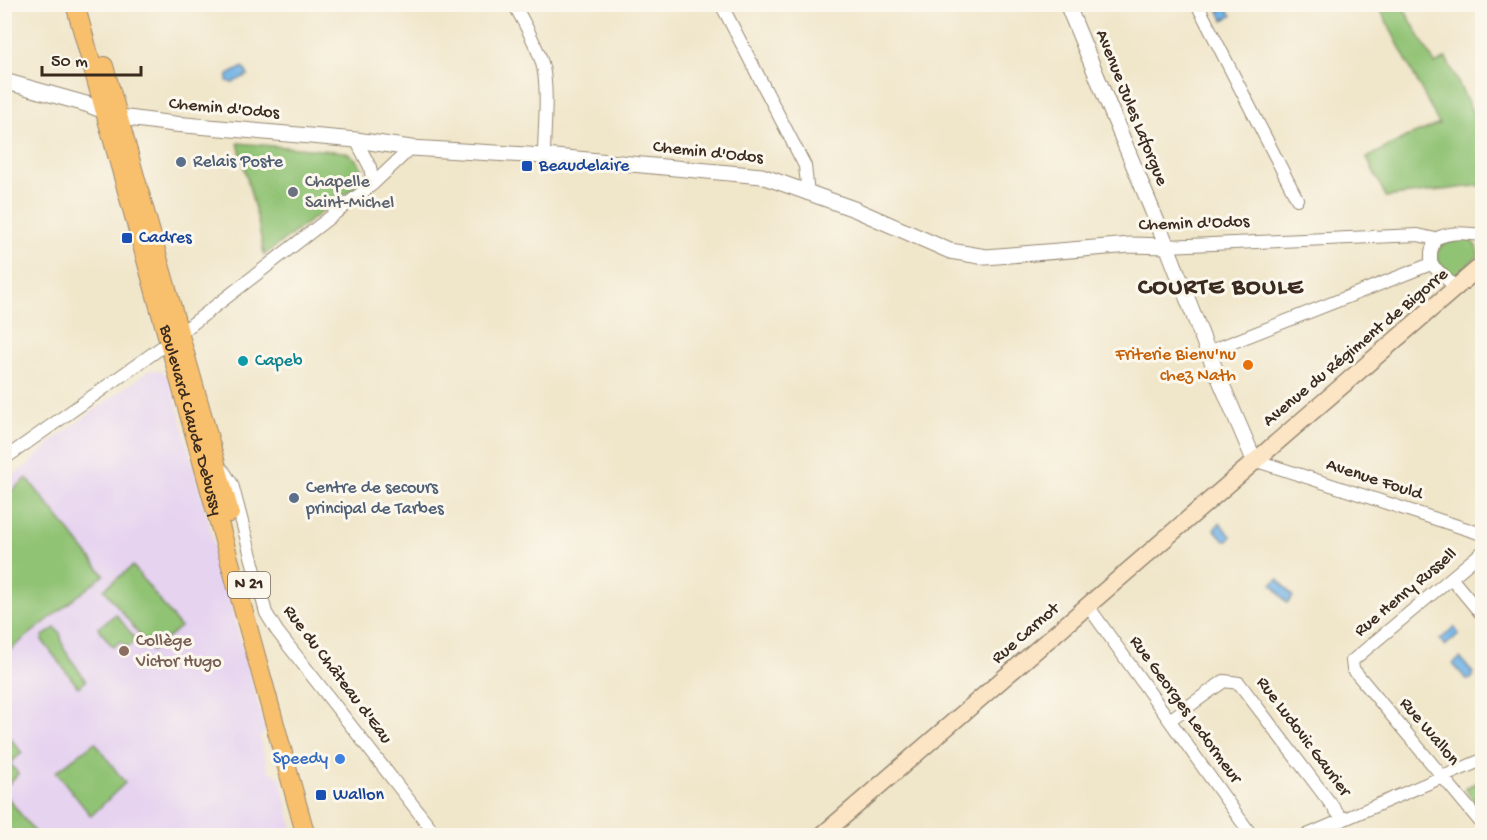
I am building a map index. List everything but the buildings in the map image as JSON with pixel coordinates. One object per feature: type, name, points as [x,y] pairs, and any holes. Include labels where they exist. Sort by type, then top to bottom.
[{"type":"main road","name":"Boulevard Claude Debussy","points":[[75,4],[112,115],[175,338],[306,836]]},
{"type":"main road","name":"Boulevard Claude Debussy","points":[[88,4],[112,115]]},
{"type":"main road","name":"Avenue du Régiment de Bigorre","points":[[1254,460],[1482,265]]},
{"type":"main road","name":"Boulevard Claude Debussy","points":[[175,338],[213,453],[318,836]]},
{"type":"main road","name":"Rue Carnot","points":[[820,836],[1254,460]]},
{"type":"street","points":[[514,4],[542,64],[545,98],[544,156]]},
{"type":"street","points":[[721,4],[805,166],[808,194]]},
{"type":"street","name":"Avenue Jules Laforgue","points":[[1067,4],[1254,460]]},
{"type":"street","points":[[1197,4],[1297,199]]},
{"type":"street","name":"Chemin d'Odos","points":[[4,81],[86,104],[112,115],[174,124],[356,140],[411,148],[544,156],[762,176],[854,209],[950,251],[986,258],[1131,245],[1167,246],[1418,235],[1435,239],[1464,232],[1478,234],[1482,246]]},
{"type":"street","points":[[356,140],[370,167],[373,184]]},
{"type":"street","points":[[4,459],[175,338],[373,184],[411,148]]},
{"type":"street","points":[[1435,239],[1431,252],[1431,264],[1456,288]]},
{"type":"street","points":[[1208,352],[1431,264]]},
{"type":"street","name":"Rue du Château d'Eau","points":[[213,453],[232,484],[266,613],[277,631],[438,836]]},
{"type":"street","name":"Avenue Fould","points":[[1254,460],[1482,534]]},
{"type":"street","name":"Rue Henry Russell","points":[[1352,661],[1482,552]]},
{"type":"street","points":[[1452,579],[1482,615]]},
{"type":"street","name":"Rue Georges Ledormeur","points":[[1088,606],[1171,719],[1252,836]]},
{"type":"street","name":"Rue Wallon","points":[[1352,661],[1353,669],[1482,825]]},
{"type":"street","name":"Rue Ludovic Gaurier","points":[[1171,719],[1224,681],[1239,683],[1343,820]]},
{"type":"street","points":[[1305,836],[1482,760]]},
{"type":"shaded area","name":"Collège Victor Hugo","points":[[150,370],[162,371],[170,380],[265,731],[260,737],[268,770],[280,777],[294,835],[5,835],[4,485],[52,441]]},
{"type":"green space","points":[[1378,5],[1402,5],[1435,64],[1446,58],[1482,131],[1482,185],[1386,197],[1367,158],[1404,138],[1439,124]]},
{"type":"green space","points":[[238,143],[345,152],[358,162],[363,176],[357,186],[264,255],[258,221]]},
{"type":"green space","points":[[1462,238],[1474,243],[1478,256],[1458,274],[1453,275],[1439,264],[1437,252],[1441,245]]},
{"type":"green space","points":[[27,478],[104,575],[5,654],[5,496]]},
{"type":"green space","points":[[133,566],[180,627],[152,651],[104,589]]},
{"type":"green space","points":[[116,614],[136,640],[127,648],[121,641],[113,647],[98,628]]},
{"type":"green space","points":[[55,628],[60,633],[64,649],[86,681],[78,687],[42,640],[43,636]]},
{"type":"green space","points":[[10,738],[22,753],[10,763],[18,774],[9,784],[5,778],[4,742]]},
{"type":"green space","points":[[95,742],[125,783],[91,816],[56,772]]},
{"type":"green space","points":[[1482,780],[1482,811],[1465,788]]},
{"type":"green space","points":[[5,794],[37,835],[5,835]]},
{"type":"water","points":[[1216,4],[1225,5],[1232,16],[1223,20]]},
{"type":"water","points":[[243,67],[248,75],[232,83],[227,81],[228,75]]},
{"type":"water","points":[[1220,523],[1231,536],[1229,540],[1225,541],[1214,529]]},
{"type":"water","points":[[1278,579],[1293,597],[1287,603],[1272,584]]},
{"type":"water","points":[[1454,627],[1459,634],[1445,646],[1440,640]]},
{"type":"water","points":[[1460,658],[1473,673],[1473,677],[1469,680],[1453,664]]},
{"type":"place","name":"Relais Poste","points":[[181,162]]},
{"type":"place","name":"Beaudelaire","points":[[527,166]]},
{"type":"place","name":"Chapelle Saint-Michel","points":[[293,192]]},
{"type":"place","name":"Cadres","points":[[127,238]]},
{"type":"place","name":"Capeb","points":[[243,361]]},
{"type":"place","name":"Friterie Bienv'nu chez Nath","points":[[1248,365]]},
{"type":"place","name":"Centre de secours principal de Tarbes","points":[[294,498]]},
{"type":"place","name":"Collège Victor Hugo","points":[[124,651]]},
{"type":"place","name":"Speedy","points":[[340,759]]},
{"type":"place","name":"Wallon","points":[[321,795]]},
{"type":"district","name":"COURTE BOULE","points":[[1221,288]]}]
